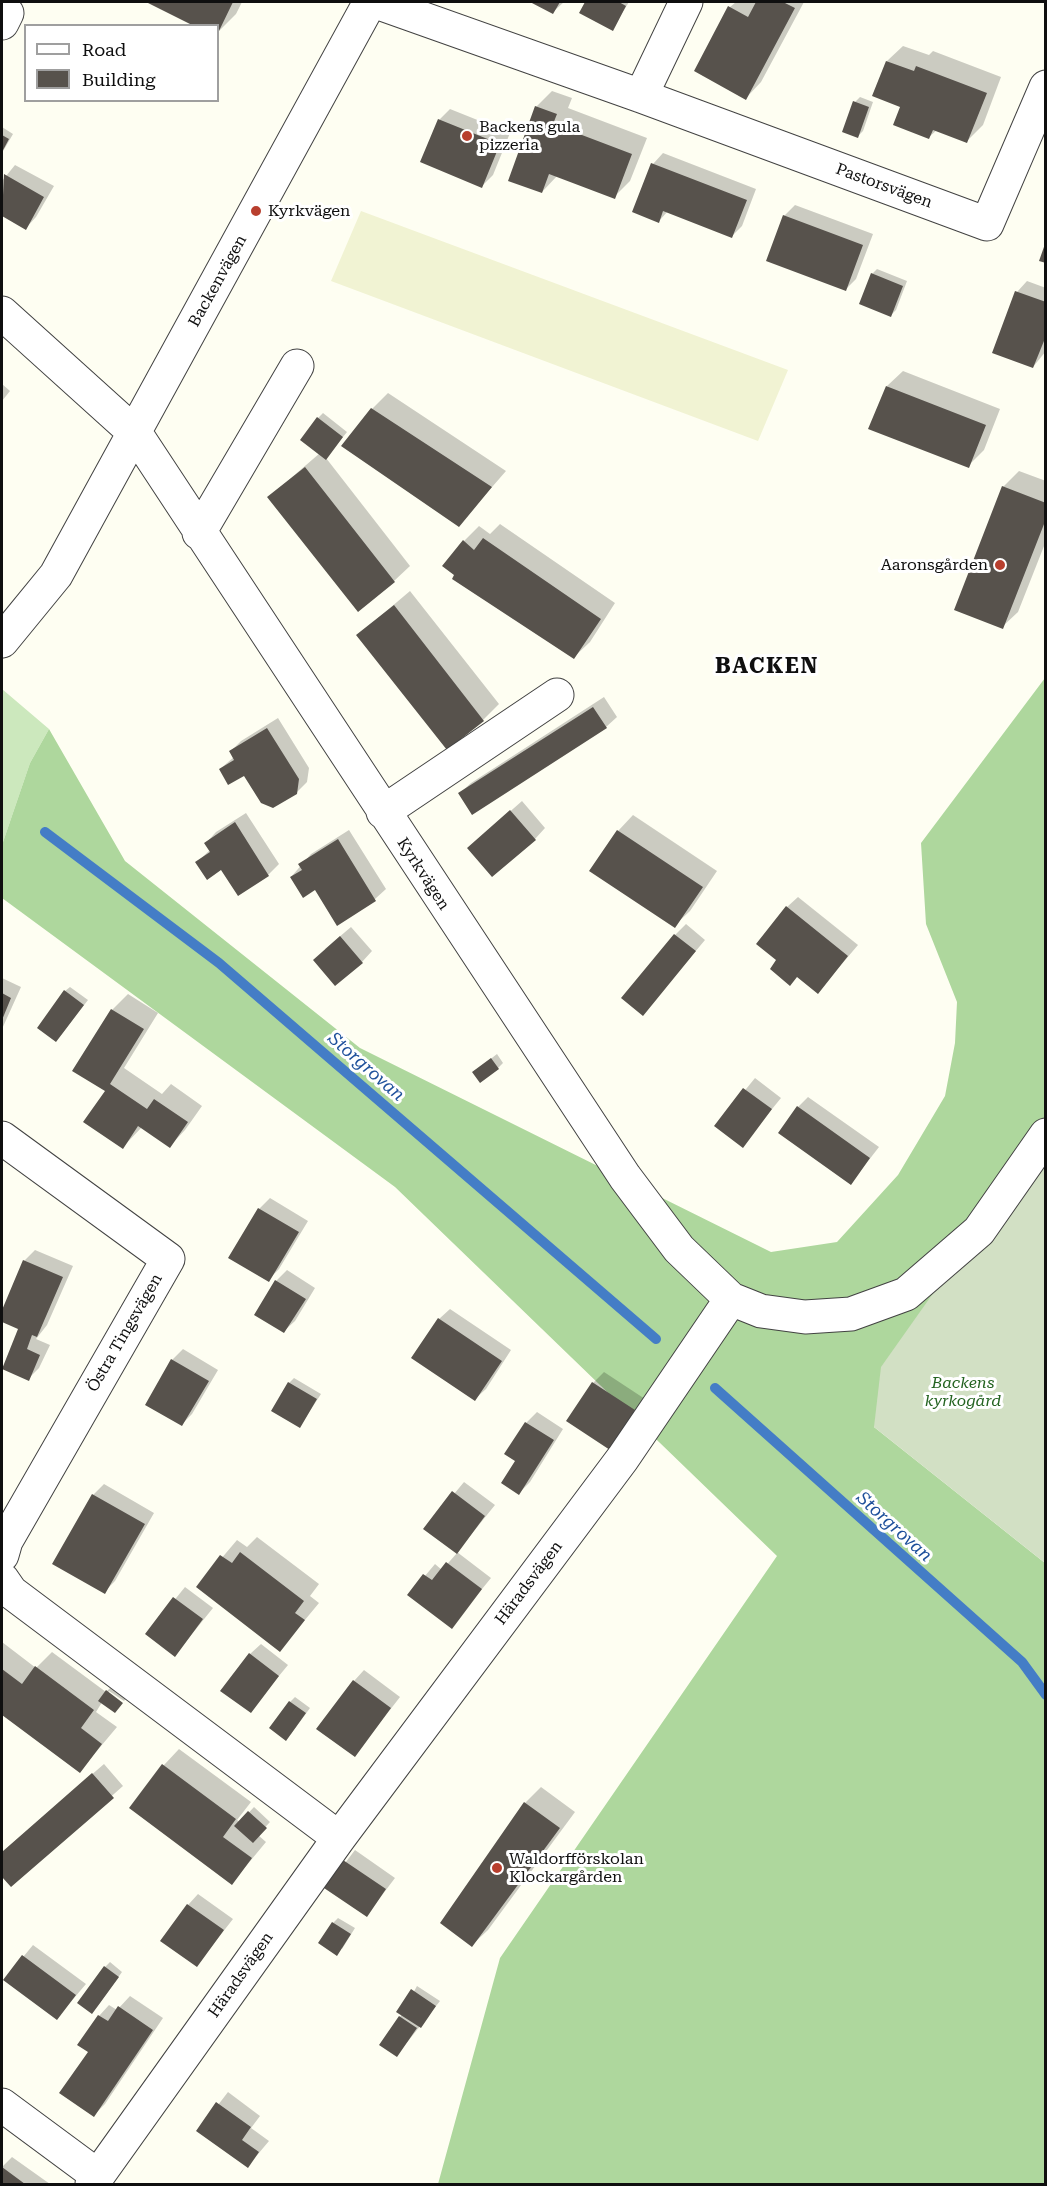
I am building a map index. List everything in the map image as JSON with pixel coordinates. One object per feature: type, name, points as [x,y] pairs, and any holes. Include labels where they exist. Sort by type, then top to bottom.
[{"type":"street","name":"Backenvägen","points":[[2,641],[56,575],[136,434],[370,2]]},
{"type":"street","name":"Pastorsvägen","points":[[375,2],[641,96],[987,224],[1046,87]]},
{"type":"street","points":[[641,96],[686,2]]},
{"type":"street","points":[[2,313],[136,434]]},
{"type":"street","points":[[199,533],[297,366]]},
{"type":"street","name":"Kyrkvägen","points":[[136,434],[382,812],[624,1177],[679,1249],[731,1299]]},
{"type":"street","points":[[382,812],[557,695]]},
{"type":"street","points":[[731,1299],[761,1311],[805,1317],[851,1314],[906,1294],[979,1231],[1046,1135]]},
{"type":"street","name":"Östra Tingsvägen","points":[[2,1138],[168,1258],[6,1541],[2,1555]]},
{"type":"street","name":"Häradsvägen","points":[[95,2180],[339,1838],[623,1458],[731,1299]]},
{"type":"street","points":[[2,1579],[11,1592],[339,1838]]},
{"type":"street","points":[[2,2105],[95,2180]]},
{"type":"green space","points":[[361,211],[788,370],[758,441],[331,281]]},
{"type":"green space","points":[[1045,678],[1045,1135],[874,1427],[1045,1563],[1045,2184],[438,2184],[500,1958],[777,1556],[395,1187],[2,898],[2,845],[30,763],[49,729],[125,861],[360,1048],[771,1252],[837,1242],[898,1175],[945,1096],[955,1043],[957,1002],[926,924],[921,843]]},
{"type":"green space","points":[[2,689],[49,729],[30,763],[2,845]]},
{"type":"green space","name":"Backens kyrkogård","points":[[1045,1135],[1045,1563],[874,1427],[881,1367]]},
{"type":"building","points":[[146,2],[233,2],[219,31],[219,24],[190,24]]},
{"type":"building","points":[[530,2],[560,2],[553,14]]},
{"type":"building","points":[[585,2],[619,2],[626,6],[613,31],[579,13]]},
{"type":"building","points":[[756,2],[783,2],[795,8],[746,100],[694,71],[728,6],[748,17]]},
{"type":"building","points":[[886,61],[914,71],[916,66],[987,93],[967,143],[933,130],[929,139],[893,125],[900,107],[872,96]]},
{"type":"building","points":[[853,101],[869,107],[858,138],[842,132]]},
{"type":"building","points":[[535,106],[557,114],[553,124],[632,154],[615,199],[549,174],[542,193],[508,181]]},
{"type":"building","points":[[438,119],[500,144],[482,188],[420,162]]},
{"type":"building","points":[[2,135],[9,139],[2,152]]},
{"type":"building","points":[[651,163],[747,200],[732,238],[663,211],[659,223],[632,212]]},
{"type":"building","points":[[4,174],[44,197],[26,230],[2,216]]},
{"type":"building","points":[[783,215],[863,245],[846,291],[766,261]]},
{"type":"building","points":[[1046,244],[1046,263],[1039,261]]},
{"type":"building","points":[[871,273],[903,286],[891,317],[859,304]]},
{"type":"building","points":[[1015,291],[1046,302],[1046,336],[1033,368],[992,353]]},
{"type":"building","points":[[886,386],[986,425],[969,468],[868,429]]},
{"type":"building","points":[[371,408],[492,487],[459,527],[341,446]]},
{"type":"building","points":[[317,417],[343,437],[326,460],[300,440]]},
{"type":"building","points":[[305,467],[395,582],[358,612],[267,497]]},
{"type":"building","name":"Aaronsgården","points":[[1002,486],[1046,503],[1046,519],[1003,629],[954,610]]},
{"type":"building","points":[[483,538],[601,619],[574,659],[452,579],[454,575],[442,566],[463,540],[474,550]]},
{"type":"building","points":[[394,605],[484,721],[447,750],[356,635]]},
{"type":"building","points":[[593,707],[607,728],[472,815],[458,793]]},
{"type":"building","points":[[267,728],[299,779],[297,794],[273,808],[261,803],[244,776],[228,785],[219,769],[234,760],[229,751]]},
{"type":"building","points":[[510,810],[536,840],[492,877],[467,848]]},
{"type":"building","points":[[235,822],[269,876],[238,896],[221,870],[207,880],[195,862],[210,852],[204,843]]},
{"type":"building","points":[[617,830],[703,887],[675,928],[589,871]]},
{"type":"building","points":[[338,839],[376,901],[337,926],[315,890],[303,898],[290,877],[302,870],[298,864]]},
{"type":"building","points":[[786,906],[848,956],[818,994],[797,977],[790,986],[770,969],[776,960],[756,944]]},
{"type":"building","points":[[674,934],[696,951],[643,1016],[621,998]]},
{"type":"building","points":[[340,936],[363,963],[335,986],[313,960]]},
{"type":"building","points":[[64,990],[84,1005],[56,1042],[37,1028]]},
{"type":"building","points":[[2,993],[11,998],[2,1020]]},
{"type":"building","points":[[111,1009],[144,1029],[110,1084],[147,1109],[154,1099],[188,1122],[170,1148],[138,1126],[123,1149],[83,1122],[105,1091],[72,1071]]},
{"type":"building","points":[[491,1058],[499,1069],[480,1083],[472,1072]]},
{"type":"building","points":[[743,1088],[772,1109],[743,1148],[714,1126]]},
{"type":"building","points":[[797,1106],[870,1158],[851,1185],[778,1133]]},
{"type":"building","points":[[258,1208],[299,1232],[269,1282],[228,1258]]},
{"type":"building","points":[[23,1260],[63,1277],[37,1337],[32,1335],[27,1349],[40,1355],[29,1381],[2,1369],[18,1329],[2,1322],[2,1310]]},
{"type":"building","points":[[275,1280],[306,1299],[284,1333],[254,1315]]},
{"type":"building","points":[[438,1318],[502,1361],[475,1401],[411,1358]]},
{"type":"building","points":[[171,1359],[209,1381],[182,1426],[145,1405]]},
{"type":"building","points":[[288,1382],[317,1399],[300,1428],[271,1411]]},
{"type":"building","points":[[592,1382],[635,1410],[610,1450],[566,1421]]},
{"type":"building","points":[[525,1422],[554,1440],[519,1495],[501,1483],[515,1461],[504,1454]]},
{"type":"building","points":[[452,1491],[485,1516],[457,1554],[423,1529]]},
{"type":"building","points":[[92,1494],[145,1524],[105,1594],[52,1564]]},
{"type":"building","points":[[240,1552],[304,1601],[295,1613],[305,1620],[280,1652],[196,1587],[220,1555],[232,1563]]},
{"type":"building","points":[[446,1562],[482,1589],[452,1629],[407,1595],[423,1574],[432,1580]]},
{"type":"building","points":[[173,1597],[203,1619],[175,1657],[145,1634]]},
{"type":"building","points":[[249,1653],[279,1676],[251,1713],[220,1691]]},
{"type":"building","points":[[35,1666],[94,1710],[81,1728],[102,1744],[80,1773],[2,1715],[2,1669],[22,1684]]},
{"type":"building","points":[[353,1680],[391,1708],[355,1757],[316,1729]]},
{"type":"building","points":[[106,1690],[123,1703],[115,1713],[98,1701]]},
{"type":"building","points":[[289,1701],[306,1713],[286,1741],[269,1728]]},
{"type":"building","points":[[162,1764],[236,1819],[223,1837],[252,1858],[232,1885],[129,1808]]},
{"type":"building","points":[[92,1773],[114,1798],[11,1887],[2,1877],[2,1852]]},
{"type":"building","points":[[524,1802],[560,1828],[472,1947],[440,1923]]},
{"type":"building","points":[[248,1811],[267,1828],[253,1843],[234,1826]]},
{"type":"building","points":[[343,1860],[386,1889],[367,1917],[324,1888]]},
{"type":"building","points":[[187,1904],[224,1930],[197,1967],[160,1941]]},
{"type":"building","points":[[332,1922],[351,1934],[337,1956],[318,1943]]},
{"type":"building","points":[[22,1955],[76,1995],[57,2020],[3,1980]]},
{"type":"building","points":[[104,1966],[119,1977],[92,2014],[77,2003]]},
{"type":"building","points":[[411,1989],[436,2006],[421,2028],[396,2012]]},
{"type":"building","points":[[118,2006],[153,2030],[94,2117],[59,2093],[88,2052],[77,2045],[98,2015],[108,2021]]},
{"type":"building","points":[[399,2016],[417,2028],[397,2057],[379,2045]]},
{"type":"building","points":[[216,2102],[251,2127],[242,2140],[259,2152],[248,2168],[196,2131]]},
{"type":"building","points":[[2,2167],[25,2184],[2,2184]]},
{"type":"waterway","name":"Storgrovan","points":[[45,832],[219,963],[656,1339]]},
{"type":"waterway","name":"Storgrovan","points":[[715,1388],[1022,1662],[1046,1695]]},
{"type":"place","name":"Backens gula pizzeria","points":[[467,136]]},
{"type":"place","name":"Kyrkvägen","points":[[256,211]]},
{"type":"place","name":"Aaronsgården","points":[[1000,565]]},
{"type":"place","name":"Waldorfförskolan Klockargården","points":[[497,1868]]},
{"type":"district","name":"BACKEN","points":[[767,667]]}]
